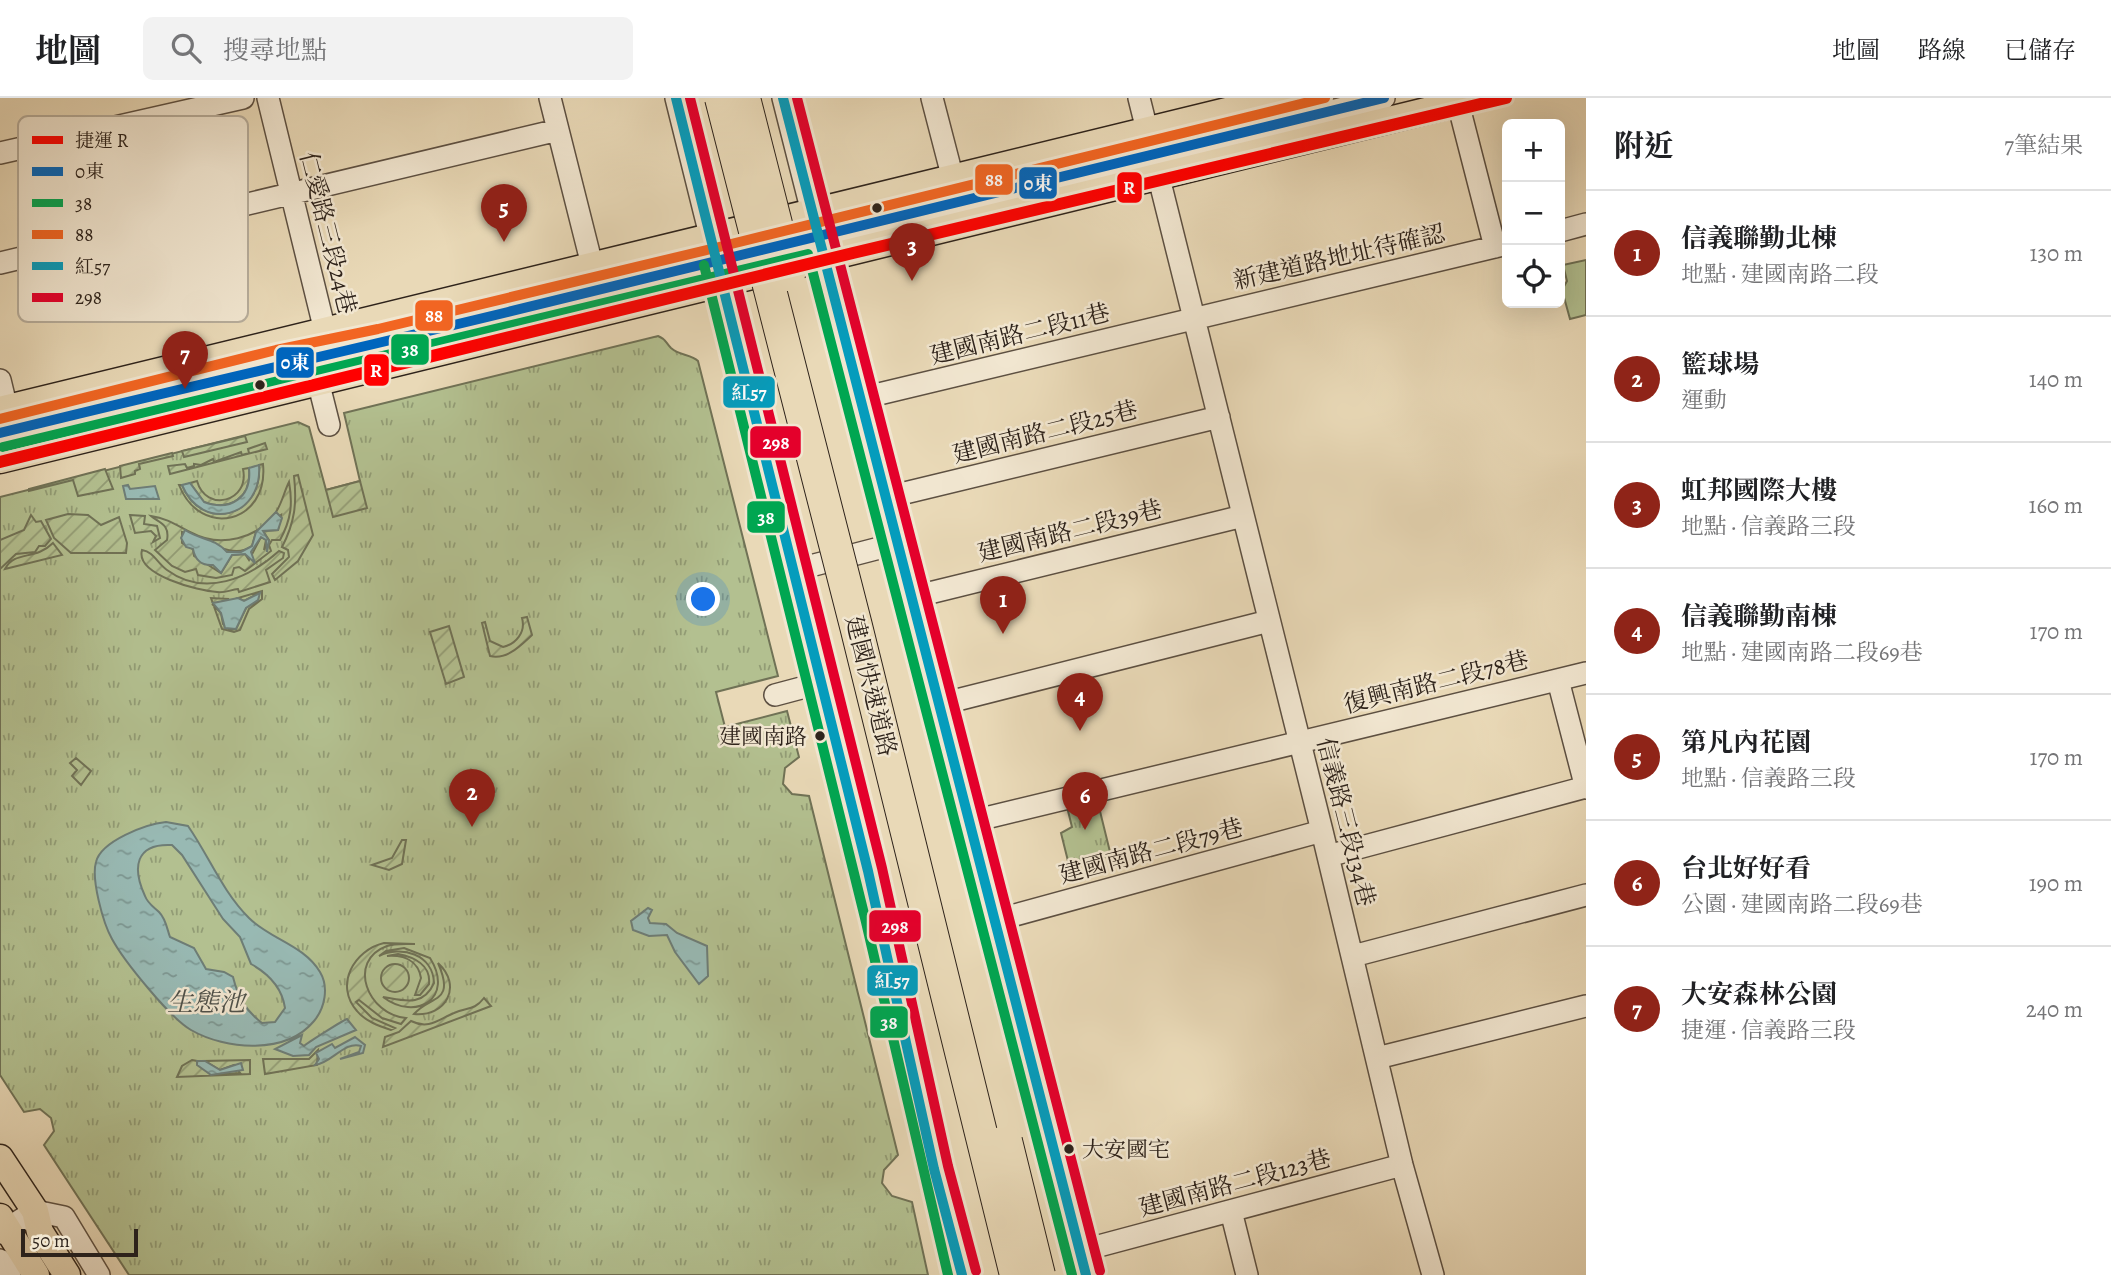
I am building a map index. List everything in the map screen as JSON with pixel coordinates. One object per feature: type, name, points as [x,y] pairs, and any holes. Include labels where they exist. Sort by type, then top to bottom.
[{"type":"highway","name":"建國快速道路","points":[[721,98],[856,626],[1016,1275]]},
{"type":"highway","name":"建國快速道路","points":[[744,98],[1039,1275]]},
{"type":"main road","points":[[0,460],[318,382],[718,261],[1153,155],[1280,98]]},
{"type":"main road","points":[[2,417],[324,343],[592,265],[718,261],[818,236],[953,179],[1153,155],[1469,100]]},
{"type":"main road","points":[[0,1157],[35,1211],[40,1232],[67,1275]]},
{"type":"main road","points":[[2,1226],[36,1275]]},
{"type":"street","points":[[163,116],[243,98]]},
{"type":"street","name":"仁愛路三段24巷","points":[[268,98],[324,343],[318,382]]},
{"type":"street","points":[[550,98],[592,265]]},
{"type":"street","points":[[676,98],[718,261],[791,571],[868,871],[934,1169],[962,1275]]},
{"type":"street","points":[[783,98],[936,705],[969,822],[1086,1275]]},
{"type":"street","points":[[932,98],[953,179]]},
{"type":"street","name":"信義路三段134巷","points":[[1139,98],[1153,155],[1187,263],[1194,318],[1353,956],[1402,1165],[1433,1275]]},
{"type":"street","points":[[1153,155],[1384,98]]},
{"type":"street","points":[[1469,100],[1501,245]]},
{"type":"street","points":[[248,205],[558,130]]},
{"type":"street","points":[[0,153],[18,149]]},
{"type":"street","points":[[1565,230],[1586,225]]},
{"type":"street","name":"新建道路地址待確認","points":[[1194,318],[1501,245]]},
{"type":"street","points":[[0,263],[18,259]]},
{"type":"street","points":[[324,343],[718,261]]},
{"type":"street","name":"建國南路二段11巷","points":[[859,399],[1194,318]]},
{"type":"street","points":[[0,380],[2,417]]},
{"type":"street","points":[[318,382],[329,425]]},
{"type":"street","name":"建國南路二段25巷","points":[[884,498],[1219,417]]},
{"type":"street","name":"建國南路二段39巷","points":[[909,598],[1243,516]]},
{"type":"street","points":[[791,571],[895,544]]},
{"type":"street","points":[[936,705],[1269,621]]},
{"type":"street","name":"復興南路二段78巷","points":[[969,822],[1586,673]]},
{"type":"street","points":[[1328,856],[1586,788],[1558,680]]},
{"type":"street","points":[[775,695],[820,683]]},
{"type":"street","name":"建國南路二段79巷","points":[[993,920],[1322,831]]},
{"type":"street","points":[[1353,956],[1586,895]]},
{"type":"street","points":[[1377,1058],[1586,1006]]},
{"type":"street","name":"建國南路二段123巷","points":[[1080,1251],[1402,1165]]},
{"type":"street","points":[[2,1226],[35,1211],[64,1217],[99,1275]]},
{"type":"street","points":[[1231,1212],[1247,1275]]},
{"type":"street","points":[[0,1260],[10,1275]]},
{"type":"green space","points":[[1586,260],[1586,315],[1570,319],[1565,301],[1565,265]]},
{"type":"green space","points":[[658,336],[674,351],[698,361],[778,676],[716,692],[725,727],[787,711],[799,757],[785,768],[783,784],[792,794],[809,796],[898,1155],[884,1170],[882,1183],[892,1196],[912,1202],[928,1275],[129,1275],[44,1145],[54,1131],[51,1118],[40,1109],[24,1112],[0,1075],[0,497],[298,422],[309,427],[326,490],[360,481],[344,413]]},
{"type":"green space","points":[[245,436],[247,442],[184,457],[182,451]]},
{"type":"green space","points":[[265,443],[267,449],[170,474],[168,466],[185,464],[187,468],[213,459],[214,462],[241,452],[242,455],[249,453],[248,449]]},
{"type":"green space","points":[[172,453],[173,456],[139,464],[140,469],[135,471],[135,474],[121,478],[120,466]]},
{"type":"green space","points":[[263,464],[262,484],[256,500],[245,511],[232,517],[217,518],[202,513],[189,502],[179,485],[182,485],[191,500],[203,509],[216,513],[230,512],[242,507],[251,497],[258,483],[259,465]]},
{"type":"green space","points":[[249,468],[247,487],[238,500],[231,503],[214,505],[204,502],[190,483],[197,481],[209,497],[226,499],[234,496],[240,489],[243,469]]},
{"type":"green space","points":[[105,469],[113,489],[78,496],[73,480],[29,491],[29,489]]},
{"type":"green space","points":[[298,475],[313,535],[298,561],[275,580],[272,574],[289,557],[288,550],[282,547],[292,521],[295,504],[294,476]]},
{"type":"green space","points":[[360,481],[367,508],[333,517],[326,490]]},
{"type":"green space","points":[[289,482],[291,505],[284,533],[280,540],[272,540],[269,545],[271,551],[245,571],[239,567],[234,568],[232,575],[216,578],[198,575],[196,569],[185,572],[172,566],[155,550],[167,540],[168,535],[163,525],[151,516],[167,520],[203,538],[238,538],[259,529],[268,521],[278,509]],"holes":[[[281,515],[278,530],[263,531],[269,540],[264,550],[266,540],[261,537],[249,560],[245,554],[232,555],[221,573],[194,556],[193,549],[182,543],[182,532],[227,550],[244,550],[252,546],[256,532]]]},
{"type":"green space","points":[[68,514],[88,515],[101,525],[119,517],[127,543],[126,553],[71,553],[54,538],[46,520]]},
{"type":"green space","points":[[31,515],[36,522],[41,521],[51,539],[45,546],[39,546],[35,552],[16,554],[0,569],[0,540],[24,530]]},
{"type":"green space","points":[[130,515],[145,516],[144,524],[157,526],[160,538],[153,542],[156,536],[151,531],[135,533]]},
{"type":"green space","points":[[53,543],[62,555],[5,569],[14,559],[39,552]]},
{"type":"green space","points":[[142,550],[150,553],[167,570],[196,583],[226,581],[254,569],[279,551],[284,553],[283,558],[266,570],[270,582],[239,592],[238,589],[220,592],[184,585],[158,574],[142,559]]},
{"type":"green space","points":[[262,591],[262,599],[249,609],[240,630],[234,632],[222,629],[214,606],[221,613],[223,624],[230,630],[236,629],[246,608],[258,600],[259,593],[244,601],[238,598]]},
{"type":"green space","points":[[211,598],[229,599],[213,605]]},
{"type":"green space","points":[[527,617],[532,635],[508,654],[490,656],[482,623],[485,622],[490,641],[503,647],[519,637],[523,628],[522,618]]},
{"type":"green space","points":[[449,626],[464,677],[446,684],[430,632]]},
{"type":"green space","points":[[76,758],[91,771],[81,785],[72,776],[77,770],[70,763]]},
{"type":"green space","points":[[1097,799],[1111,856],[1069,865],[1061,833],[1072,827],[1067,807]]},
{"type":"green space","points":[[402,840],[406,840],[402,864],[389,870],[372,865],[392,858]]},
{"type":"green space","points":[[384,943],[415,944],[390,945],[374,953],[367,963],[365,975],[372,998],[381,1008],[406,1018],[401,1024],[382,1018],[359,1000],[356,1002],[372,1018],[395,1028],[391,1030],[360,1015],[350,1001],[347,990],[351,970],[356,961],[373,947]]},
{"type":"green space","points":[[404,948],[430,958],[437,972],[435,995],[419,1006],[396,1004],[383,997],[418,999],[429,991],[434,983],[428,965],[414,954],[397,952],[379,956],[386,951]]},
{"type":"green space","points":[[398,954],[420,963],[427,972],[429,984],[420,995],[415,995],[421,978],[417,967],[399,956],[387,956]]},
{"type":"green space","points":[[438,963],[449,981],[447,998],[435,1011],[414,1014],[443,992],[443,976]]},
{"type":"green space","points":[[395,964],[405,968],[409,978],[405,988],[395,992],[385,988],[381,978],[385,968]]},
{"type":"green space","points":[[484,998],[491,1006],[383,1047],[385,1037],[399,1032],[411,1021],[434,1023],[474,1007]]},
{"type":"green space","points":[[318,1050],[317,1065],[265,1074],[263,1059],[309,1059]]},
{"type":"green space","points":[[192,1060],[197,1061],[211,1075],[240,1073],[234,1065],[220,1070],[205,1061],[250,1060],[250,1074],[177,1077],[182,1066]]},
{"type":"water","points":[[259,465],[258,483],[251,497],[242,507],[230,513],[216,514],[203,510],[191,500],[182,485],[190,483],[204,502],[214,505],[231,503],[238,500],[247,487],[249,468]]},
{"type":"water","points":[[128,485],[130,489],[155,486],[159,499],[126,499],[123,486]]},
{"type":"water","points":[[276,512],[282,518],[278,530],[263,531],[269,541],[267,552],[266,540],[261,537],[251,552],[255,563],[245,554],[232,555],[221,573],[213,565],[200,561],[193,549],[186,547],[181,538],[185,530],[217,544],[227,552],[241,552],[252,546],[256,532]]},
{"type":"water","points":[[260,593],[258,600],[246,608],[236,629],[225,628],[221,613],[213,603],[238,598],[244,601]]},
{"type":"water","name":"生態池","points":[[157,823],[188,826],[239,908],[257,925],[305,955],[320,972],[325,991],[323,1004],[318,1016],[302,1032],[288,1040],[255,1046],[205,1037],[182,1024],[171,1014],[118,949],[109,932],[99,901],[95,879],[96,862],[106,847],[115,841]],"holes":[[[160,845],[172,845],[182,855],[223,919],[240,937],[251,964],[278,987],[285,1008],[275,1022],[262,1023],[243,1003],[233,977],[224,972],[206,969],[194,948],[170,937],[163,918],[146,899],[138,867],[144,853]]]},
{"type":"water","points":[[648,908],[652,910],[648,918],[650,923],[666,924],[677,933],[707,946],[708,976],[699,984],[675,952],[667,935],[649,936],[633,930],[631,921]]},
{"type":"water","points":[[347,1019],[356,1030],[316,1047],[309,1055],[293,1056],[275,1049],[302,1035],[300,1043],[304,1046]]},
{"type":"water","points":[[355,1037],[365,1045],[363,1053],[340,1059],[359,1052],[361,1046],[355,1045],[315,1065],[319,1059],[316,1053],[332,1044],[335,1048]]},
{"type":"water","points":[[197,1061],[205,1061],[220,1070],[241,1063],[243,1070],[211,1075],[197,1065]]},
{"type":"metro line","name":"R","points":[[0,462],[853,253],[1506,98]]},
{"type":"transit line","name":"紅57","points":[[676,98],[868,871],[934,1169],[962,1275]]},
{"type":"transit line","name":"298","points":[[690,98],[882,868],[948,1166],[976,1271]]},
{"type":"transit line","name":"紅57","points":[[783,98],[1086,1275]]},
{"type":"transit line","name":"298","points":[[797,98],[1100,1271]]},
{"type":"transit line","name":"88","points":[[0,419],[276,350],[378,329],[715,248],[1325,98]]},
{"type":"transit line","name":"0東","points":[[0,433],[1384,98]]},
{"type":"transit line","name":"38","points":[[3,447],[808,254],[1072,1275]]},
{"type":"transit line","name":"38","points":[[704,265],[866,922],[948,1275]]},
{"type":"place","name":"第凡內花園","points":[[504,242]]},
{"type":"place","name":"虹邦國際大樓","points":[[912,281]]},
{"type":"place","name":"大安森林公園","points":[[185,389]]},
{"type":"place","name":"信義聯勤北棟","points":[[1003,634]]},
{"type":"place","name":"信義聯勤南棟","points":[[1080,731]]},
{"type":"place","name":"建國南路","points":[[820,736]]},
{"type":"place","name":"籃球場","points":[[472,827]]},
{"type":"place","name":"台北好好看","points":[[1085,830]]},
{"type":"place","name":"大安國宅","points":[[1069,1149]]}]
